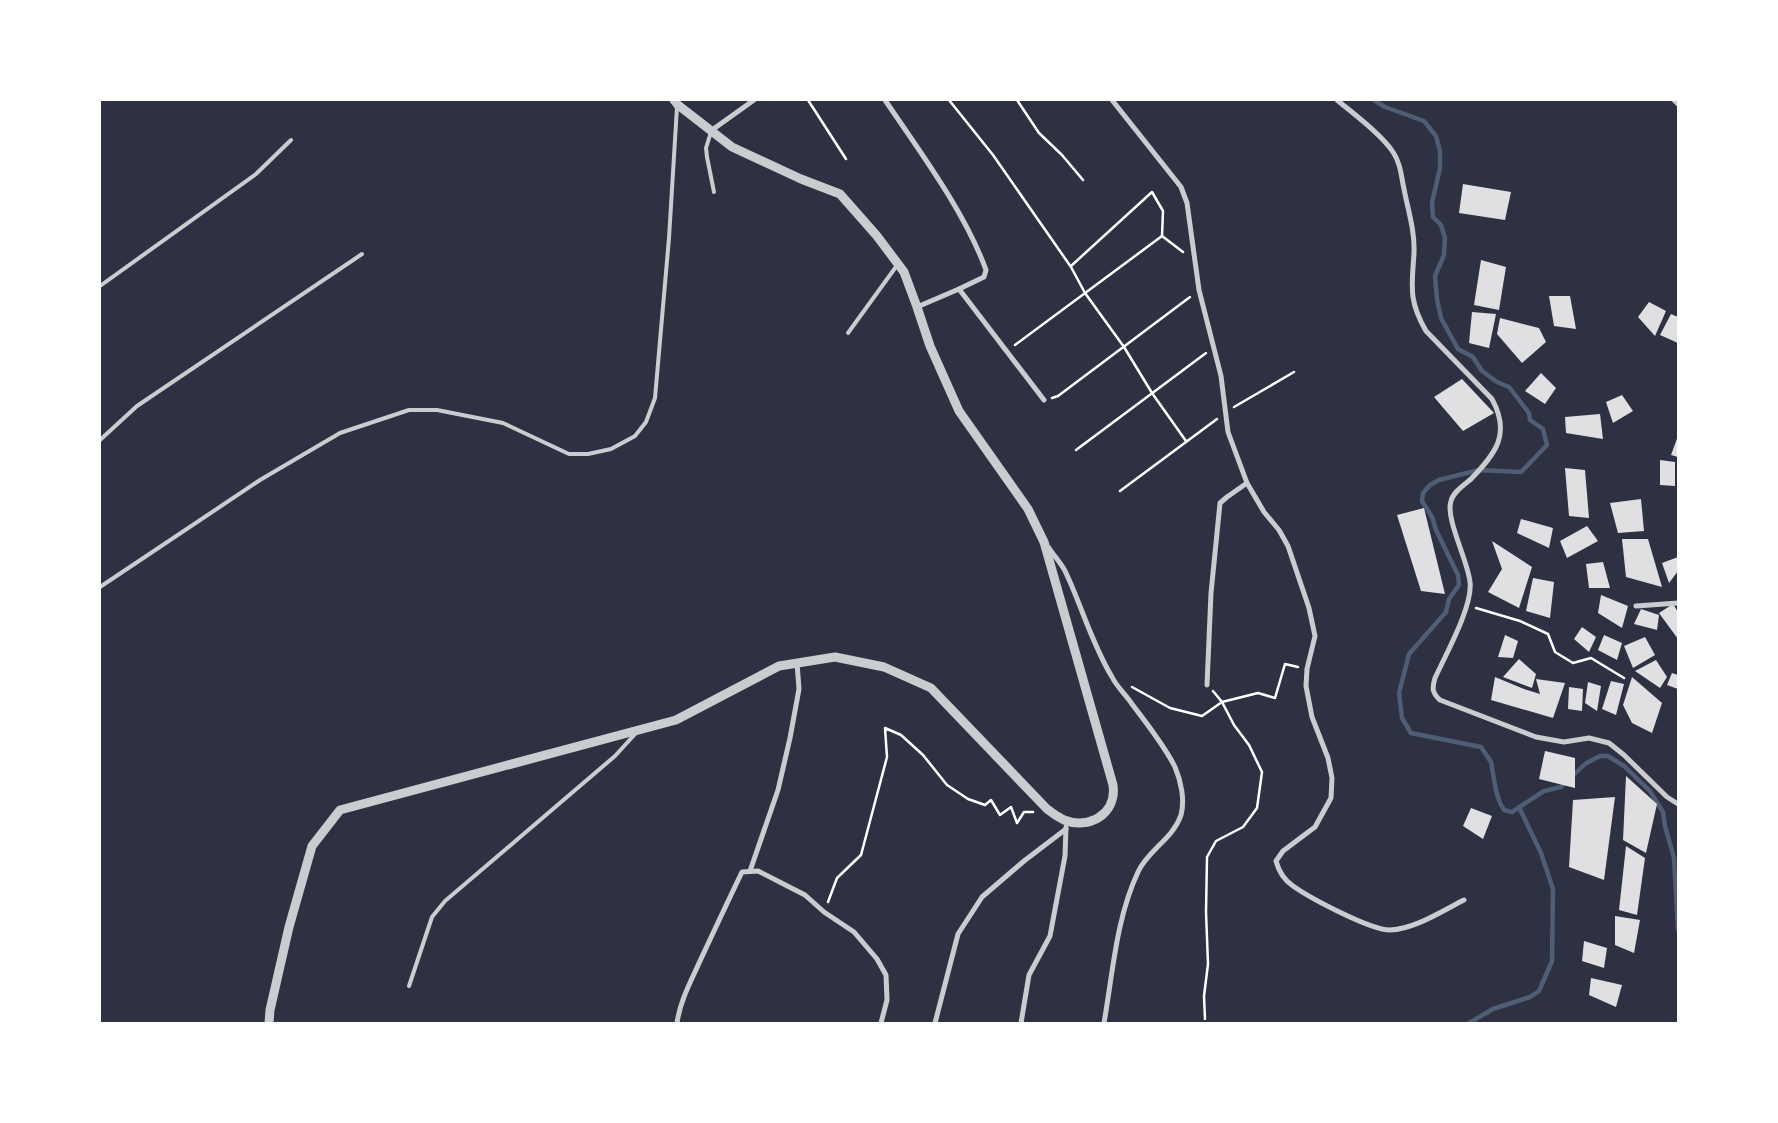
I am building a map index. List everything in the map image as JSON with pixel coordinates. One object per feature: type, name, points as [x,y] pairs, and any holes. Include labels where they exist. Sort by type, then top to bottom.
[{"type":"street","points":[[712,130],[754,100]]},
{"type":"street","points":[[885,100],[952,203],[986,270],[984,277],[918,307]]},
{"type":"street","points":[[1112,100],[1181,187],[1187,203],[1199,290],[1220,376],[1228,432],[1247,483],[1264,512],[1279,530],[1288,546],[1309,608],[1315,636],[1307,669],[1306,686],[1312,717],[1328,758],[1332,778],[1331,798],[1315,827],[1283,851],[1276,862],[1279,872],[1292,886],[1375,928],[1390,930],[1404,927],[1464,900]]},
{"type":"street","points":[[1337,100],[1393,152],[1400,165],[1412,232],[1414,252],[1411,285],[1418,318],[1426,331],[1492,399],[1499,412],[1501,434],[1495,450],[1450,501],[1450,519],[1470,583],[1467,606],[1432,687],[1434,694],[1440,700],[1536,737],[1564,742],[1589,738],[1609,743],[1667,797],[1678,804]]},
{"type":"street","points":[[1345,106],[1350,100]]},
{"type":"street","points":[[1674,100],[1678,104]]},
{"type":"street","points":[[676,102],[732,147],[801,179],[840,194],[877,236],[904,272],[918,307],[930,346],[959,411],[1028,509],[1044,542],[1065,572],[1093,640],[1112,678],[1176,768],[1183,798],[1180,815],[1167,839],[1151,853],[1139,870],[1129,894],[1118,930],[1104,1023]]},
{"type":"street","points":[[959,289],[1005,352],[1044,400]]},
{"type":"street","points":[[1207,685],[1211,593],[1220,504],[1247,483]]},
{"type":"street","points":[[935,1023],[958,934],[982,897],[1065,824],[1091,822],[1104,815],[1111,805],[1114,794],[1044,542]]},
{"type":"street","points":[[1636,606],[1678,603]]},
{"type":"street","points":[[269,1023],[270,1010],[289,927],[312,846],[340,810],[676,720],[779,666],[836,657],[884,667],[931,688],[1047,809],[1065,824]]},
{"type":"street","points":[[750,871],[778,790],[790,738],[799,689],[797,663]]},
{"type":"street","points":[[1020,1023],[1029,975],[1050,936],[1065,856],[1065,824]]},
{"type":"street","points":[[677,1023],[686,991],[742,872],[750,871],[758,871],[805,895],[824,912],[854,932],[877,960],[886,975],[886,1000],[881,1023]]},
{"type":"lane","points":[[100,587],[260,480],[340,433],[409,410],[437,410],[503,423],[569,454],[588,454],[611,449],[635,436],[646,422],[655,398],[669,238],[676,102]]},
{"type":"lane","points":[[712,130],[706,148],[714,192]]},
{"type":"lane","points":[[100,286],[256,174],[291,140]]},
{"type":"lane","points":[[100,440],[137,406],[362,254]]},
{"type":"lane","points":[[848,333],[898,264]]},
{"type":"lane","points":[[410,986],[432,917],[445,901],[615,756],[640,729]]},
{"type":"path","points":[[808,100],[846,159]]},
{"type":"path","points":[[949,100],[993,155],[1071,267],[1085,293],[1124,347],[1152,393],[1186,441]]},
{"type":"path","points":[[1017,100],[1039,133],[1062,155],[1083,180]]},
{"type":"path","points":[[1071,267],[1152,192],[1163,211],[1162,236]]},
{"type":"path","points":[[1162,236],[1196,262]]},
{"type":"path","points":[[1005,352],[1162,236]]},
{"type":"path","points":[[1044,400],[1058,396],[1199,290]]},
{"type":"path","points":[[1076,450],[1214,347]]},
{"type":"path","points":[[1120,491],[1226,412],[1294,372]]},
{"type":"path","points":[[1467,606],[1520,621],[1548,634],[1555,652],[1573,663],[1591,658],[1624,678]]},
{"type":"path","points":[[1112,678],[1141,690],[1170,708],[1202,716],[1222,702],[1258,694],[1275,698],[1284,664],[1307,669]]},
{"type":"path","points":[[1206,1019],[1204,996],[1208,964],[1206,912],[1207,857],[1216,841],[1243,827],[1257,808],[1262,772],[1249,745],[1234,725],[1222,702]]},
{"type":"path","points":[[824,912],[837,878],[861,854],[887,758],[885,728],[901,735],[923,754],[947,784],[968,799],[984,805],[991,800],[1000,815],[1011,807],[1017,823],[1024,812],[1047,809]]},
{"type":"building","points":[[1463,184],[1511,192],[1505,220],[1459,213]]},
{"type":"building","points":[[1481,260],[1506,267],[1499,310],[1474,305]]},
{"type":"building","points":[[1549,296],[1570,296],[1576,329],[1554,326]]},
{"type":"building","points":[[1649,302],[1666,311],[1655,336],[1638,317]]},
{"type":"building","points":[[1472,312],[1496,314],[1489,348],[1469,343]]},
{"type":"building","points":[[1671,314],[1678,317],[1678,343],[1660,335]]},
{"type":"building","points":[[1500,318],[1539,328],[1546,342],[1522,363],[1497,334]]},
{"type":"building","points":[[1541,373],[1556,388],[1545,404],[1525,391]]},
{"type":"building","points":[[1462,379],[1494,413],[1463,431],[1434,397]]},
{"type":"building","points":[[1622,395],[1633,411],[1613,423],[1606,402]]},
{"type":"building","points":[[1600,414],[1603,439],[1566,433],[1565,417]]},
{"type":"building","points":[[1678,436],[1678,457],[1671,455]]},
{"type":"building","points":[[1660,460],[1675,462],[1675,486],[1660,485]]},
{"type":"building","points":[[1565,468],[1585,470],[1589,518],[1569,516]]},
{"type":"building","points":[[1641,499],[1644,531],[1618,533],[1610,503]]},
{"type":"building","points":[[1424,508],[1445,594],[1421,591],[1397,515]]},
{"type":"building","points":[[1521,519],[1553,528],[1549,548],[1517,533]]},
{"type":"building","points":[[1587,526],[1598,541],[1567,558],[1560,541]]},
{"type":"building","points":[[1622,539],[1648,539],[1662,587],[1626,577]]},
{"type":"building","points":[[1492,541],[1532,567],[1519,608],[1488,592],[1502,569]]},
{"type":"building","points":[[1678,557],[1678,571],[1669,583],[1662,563]]},
{"type":"building","points":[[1603,562],[1610,588],[1589,588],[1586,564]]},
{"type":"building","points":[[1533,578],[1554,582],[1550,618],[1526,611]]},
{"type":"building","points":[[1601,595],[1628,606],[1622,628],[1598,613]]},
{"type":"building","points":[[1673,604],[1678,612],[1678,639],[1659,613]]},
{"type":"building","points":[[1641,609],[1659,615],[1657,630],[1634,624]]},
{"type":"building","points":[[1582,627],[1596,637],[1589,652],[1574,639]]},
{"type":"building","points":[[1505,635],[1518,641],[1513,658],[1498,657]]},
{"type":"building","points":[[1604,635],[1622,643],[1617,660],[1598,650]]},
{"type":"building","points":[[1645,637],[1655,655],[1633,668],[1624,646]]},
{"type":"building","points":[[1519,659],[1536,674],[1532,688],[1503,677]]},
{"type":"building","points":[[1656,660],[1667,677],[1660,688],[1635,671]]},
{"type":"building","points":[[1672,673],[1678,675],[1678,689],[1667,685]]},
{"type":"building","points":[[1495,677],[1540,694],[1536,679],[1565,683],[1553,718],[1491,700]]},
{"type":"building","points":[[1632,677],[1662,703],[1652,733],[1632,723],[1623,705]]},
{"type":"building","points":[[1611,681],[1624,684],[1616,715],[1602,709]]},
{"type":"building","points":[[1588,682],[1601,686],[1597,711],[1585,703]]},
{"type":"building","points":[[1569,687],[1583,689],[1582,711],[1568,709]]},
{"type":"building","points":[[1545,751],[1575,758],[1575,788],[1539,779]]},
{"type":"building","points":[[1626,776],[1657,804],[1646,853],[1623,840]]},
{"type":"building","points":[[1615,797],[1604,880],[1569,867],[1573,800]]},
{"type":"building","points":[[1471,808],[1492,816],[1483,839],[1463,826]]},
{"type":"building","points":[[1626,846],[1645,858],[1637,915],[1619,910]]},
{"type":"building","points":[[1615,916],[1640,920],[1634,953],[1615,945]]},
{"type":"building","points":[[1584,941],[1607,948],[1604,968],[1582,961]]},
{"type":"building","points":[[1591,978],[1622,985],[1616,1007],[1589,995]]},
{"type":"waterway","points":[[1374,100],[1385,107],[1424,121],[1436,136],[1440,151],[1440,168],[1432,203],[1433,217],[1441,225],[1445,238],[1444,255],[1435,276],[1441,318],[1458,349],[1473,357],[1482,371],[1497,382],[1509,387],[1529,413],[1530,420],[1543,429],[1547,445],[1521,472],[1479,470],[1439,480],[1430,485],[1423,493],[1422,501],[1432,517],[1436,530],[1458,575],[1459,585],[1449,599],[1446,612],[1409,654],[1399,693],[1402,718],[1411,733],[1481,747],[1491,762],[1500,803],[1504,810],[1512,812],[1544,791],[1561,787],[1585,764],[1600,756],[1608,756],[1624,766],[1650,791],[1663,812],[1674,858],[1678,930]]},
{"type":"waterway","points":[[1469,1023],[1493,1009],[1530,997],[1539,991],[1552,961],[1553,889],[1541,853],[1519,807]]}]
